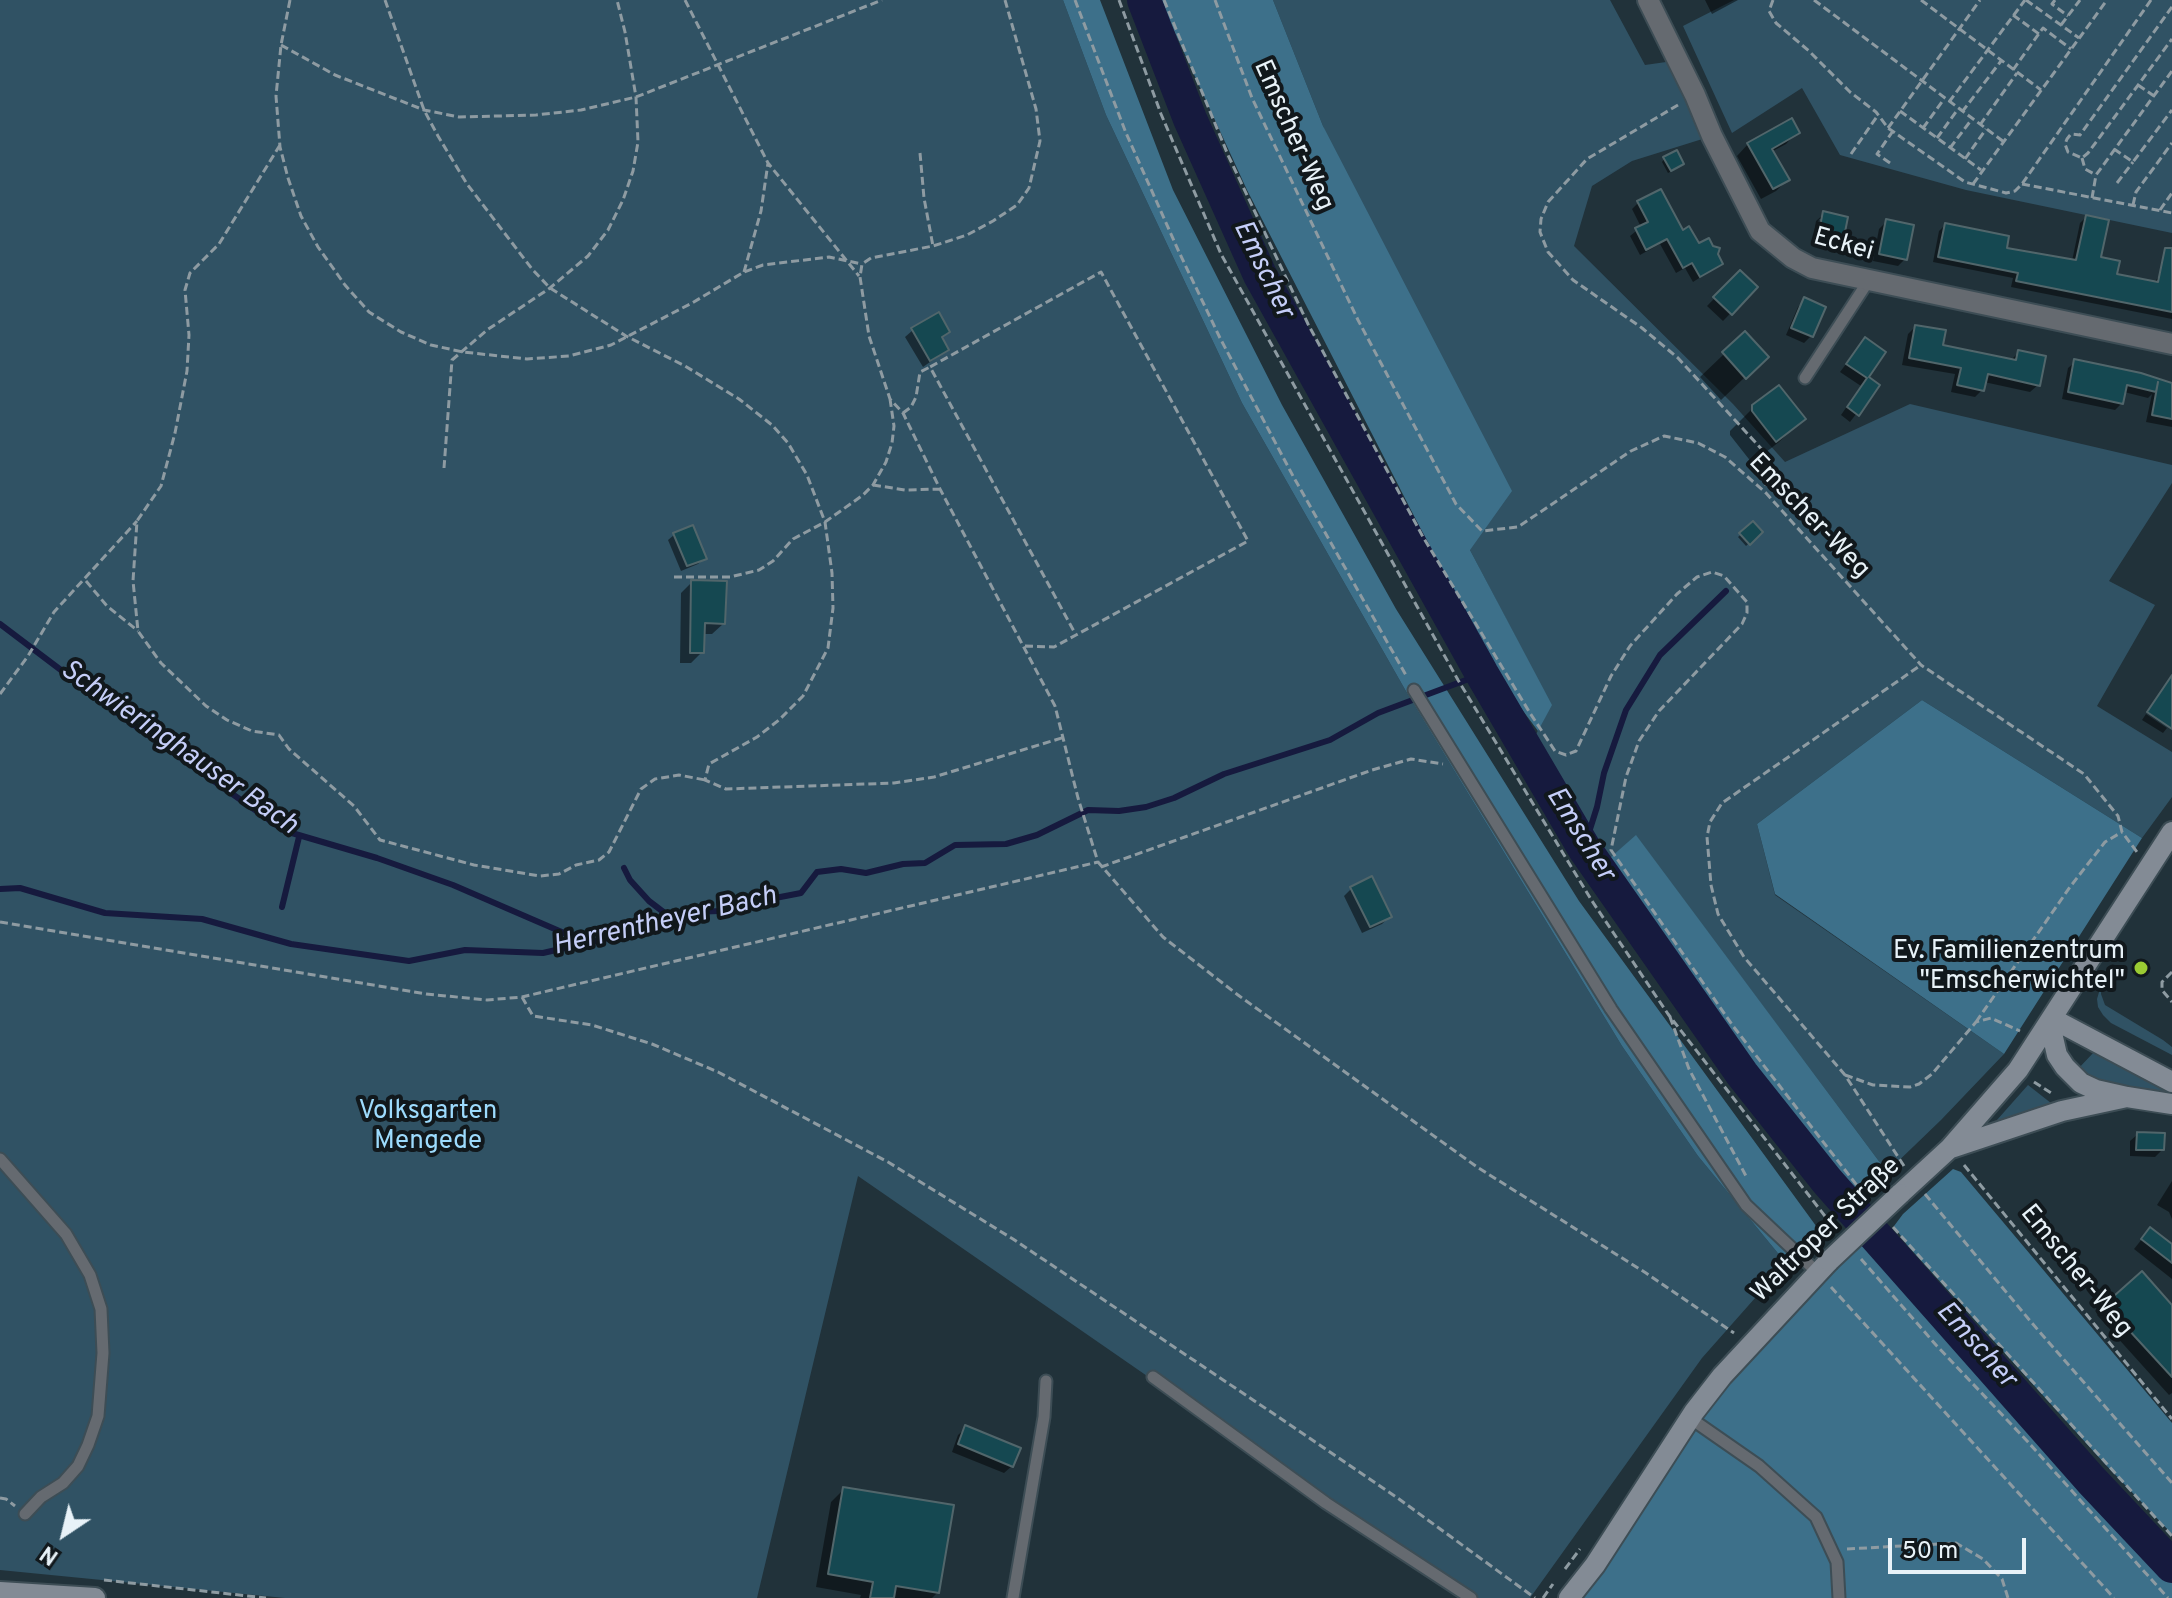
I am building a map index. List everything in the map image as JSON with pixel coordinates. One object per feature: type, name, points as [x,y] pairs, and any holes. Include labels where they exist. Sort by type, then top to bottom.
[{"type":"main road","name":"Waltroper Straße","points":[[1569,1598],[1595,1565],[1690,1418],[1740,1355],[1823,1267],[1950,1148],[2018,1070],[2172,832]]},
{"type":"main road","points":[[2053,1019],[2172,1082]]},
{"type":"main road","points":[[2053,1019],[2055,1047],[2069,1072],[2091,1088],[2172,1104]]},
{"type":"main road","points":[[1950,1148],[2062,1111],[2127,1097]]},
{"type":"main road","points":[[0,1592],[97,1589]]},
{"type":"street","name":"Eckei","points":[[1648,0],[1760,231],[1793,258],[1812,268],[2172,344]]},
{"type":"lane","points":[[1805,378],[1869,280]]},
{"type":"lane","points":[[1414,690],[1611,1009],[1746,1205],[1823,1267]]},
{"type":"lane","points":[[0,1159],[66,1234],[90,1275],[101,1309],[103,1353],[98,1416],[88,1445],[78,1466],[63,1483],[41,1497],[25,1514]]},
{"type":"lane","points":[[1153,1377],[1326,1503],[1471,1598]]},
{"type":"lane","points":[[1013,1598],[1044,1417],[1046,1381]]},
{"type":"lane","points":[[1690,1418],[1759,1466],[1816,1517],[1837,1562],[1839,1598]]},
{"type":"path","points":[[290,0],[281,45],[276,96],[280,145],[288,178],[301,216],[345,285],[369,312],[401,332],[431,345],[463,352],[527,359],[569,356],[611,345],[744,272],[777,262],[829,257],[862,264]]},
{"type":"path","points":[[385,0],[424,110],[467,184],[498,228],[550,288],[626,336],[739,399],[772,425],[788,443],[807,475],[825,522],[833,584],[828,648],[803,696],[757,737],[709,764],[705,780]]},
{"type":"path","points":[[444,468],[452,360],[487,330],[550,288],[588,256],[608,230],[623,200],[633,171],[638,142],[636,97],[617,0]]},
{"type":"path","points":[[685,0],[768,163],[860,277]]},
{"type":"path","points":[[281,45],[335,75],[424,110],[459,117],[536,115],[581,110],[636,97],[882,0]]},
{"type":"path","points":[[674,577],[730,577],[759,570],[773,561],[793,539],[825,522],[873,485],[886,462],[894,426],[890,399],[869,336],[860,277],[862,264],[871,258],[933,246],[967,235],[1017,205],[1029,188],[1040,141],[1036,109],[1005,0]]},
{"type":"path","points":[[1075,0],[1126,133],[1220,338],[1293,476],[1414,690]]},
{"type":"path","points":[[1119,0],[1161,114],[1221,254],[1458,680],[1592,901],[1668,1014],[1822,1215]]},
{"type":"path","points":[[1164,0],[1228,155],[1308,324],[1423,537],[1555,751],[1566,755],[1576,751],[1611,676],[1630,646],[1677,594],[1697,577],[1712,572],[1724,576],[1747,602],[1747,613],[1742,624],[1659,711],[1639,741],[1626,777],[1611,850],[1733,1026],[1875,1207]]},
{"type":"path","name":"Emscher-Weg","points":[[1215,0],[1252,98],[1358,320],[1456,504],[1482,531],[1518,527],[1631,451],[1664,436],[1698,443],[1725,457],[1766,493],[1921,665],[2084,774],[2118,816],[2122,832],[2149,869]]},
{"type":"path","points":[[1814,0],[2004,142]]},
{"type":"path","points":[[1921,0],[1928,2],[1959,30],[2041,90]]},
{"type":"path","points":[[1888,128],[1980,0]]},
{"type":"path","points":[[1949,102],[2026,0],[2079,38]]},
{"type":"path","points":[[2055,0],[2052,4],[2068,16]]},
{"type":"path","points":[[2061,25],[2080,0]]},
{"type":"path","points":[[1973,184],[2107,0]]},
{"type":"path","points":[[1772,1],[1769,11],[1776,23],[1878,115],[1888,128],[1965,182],[2006,193],[2015,191],[2022,184],[2151,0]]},
{"type":"path","points":[[2082,158],[2068,152],[2067,139],[2071,134],[2080,135],[2172,7]]},
{"type":"path","points":[[2013,15],[2039,34]]},
{"type":"path","points":[[1980,125],[2043,28],[2071,49]]},
{"type":"path","points":[[2082,158],[2172,39]]},
{"type":"path","points":[[1937,138],[2001,61]]},
{"type":"path","points":[[2092,198],[2096,175],[2172,71]]},
{"type":"path","points":[[2138,85],[2154,96]]},
{"type":"path","points":[[1695,95],[1587,159],[1548,202],[1540,232],[1548,252],[1573,280],[1642,328],[1678,358],[1767,455],[1766,493]]},
{"type":"path","points":[[1923,128],[1944,99]]},
{"type":"path","points":[[2117,183],[2172,110]]},
{"type":"path","points":[[1900,111],[1982,171]]},
{"type":"path","points":[[1851,154],[1878,115]]},
{"type":"path","points":[[1950,148],[1972,119]]},
{"type":"path","points":[[1965,159],[1986,129]]},
{"type":"path","points":[[1890,163],[1877,154],[1893,131]]},
{"type":"path","points":[[2133,205],[2136,192],[2172,143]]},
{"type":"path","points":[[0,694],[28,656],[54,612],[137,521],[161,486],[187,371],[189,335],[185,290],[190,273],[219,244],[280,145]]},
{"type":"path","points":[[2114,149],[2133,162]]},
{"type":"path","points":[[920,153],[933,246]]},
{"type":"path","points":[[2082,158],[2085,169],[2096,175]]},
{"type":"path","points":[[744,272],[761,211],[768,163]]},
{"type":"path","points":[[2022,184],[2172,213]]},
{"type":"path","points":[[2159,210],[2172,193]]},
{"type":"path","points":[[829,257],[835,254],[836,248]]},
{"type":"path","points":[[903,413],[911,407],[916,397],[920,372],[1101,272],[1248,541],[1054,647],[1025,646]]},
{"type":"path","points":[[930,367],[1076,635]]},
{"type":"path","points":[[890,399],[903,413],[1055,706],[1098,862],[1163,937],[1264,1014],[1477,1167],[1646,1273],[1733,1332]]},
{"type":"path","points":[[873,485],[905,490],[940,489]]},
{"type":"path","points":[[137,521],[133,581],[138,631]]},
{"type":"path","points":[[85,580],[107,606],[138,631],[161,663],[206,706],[252,731],[279,735],[300,760],[354,806],[380,840],[474,865],[540,876],[559,874],[576,865],[599,860],[609,852],[641,789],[655,779],[679,775],[705,780],[726,789],[894,783],[934,777],[1065,737]]},
{"type":"path","points":[[1921,665],[1722,803],[1710,822],[1707,837],[1711,885],[1718,914],[1744,957],[1845,1075],[1907,1187],[2172,1483]]},
{"type":"path","points":[[1101,867],[1329,784],[1411,759],[1441,763],[1466,774]]},
{"type":"path","points":[[1845,1075],[1873,1085],[1910,1087],[1932,1074],[1976,1022],[2105,842],[2122,832]]},
{"type":"path","points":[[0,922],[426,994],[487,1000],[522,997],[1098,862]]},
{"type":"path","points":[[2172,972],[2162,982],[2162,990],[2172,1002]]},
{"type":"path","points":[[522,997],[533,1016],[592,1025],[652,1044],[718,1072],[888,1162],[1013,1239],[1243,1393],[1399,1499],[1535,1598]]},
{"type":"path","points":[[1668,1014],[1689,1069],[1748,1179]]},
{"type":"path","points":[[1976,1022],[1991,1018],[2023,1033]]},
{"type":"path","points":[[2032,1080],[2051,1093]]},
{"type":"path","name":"Emscher-Weg","points":[[1950,1148],[2172,1419]]},
{"type":"path","points":[[1885,1218],[2172,1536]]},
{"type":"path","points":[[1823,1267],[2114,1598]]},
{"type":"path","points":[[1874,1274],[2168,1598]]},
{"type":"path","points":[[1832,1551],[1956,1543],[1983,1559],[2002,1579],[2008,1598]]},
{"type":"path","points":[[97,1589],[266,1598]]},
{"type":"green space","name":"Volksgarten Mengede","points":[[0,0],[1063,0],[1106,115],[1242,403],[1407,693],[1622,1046],[1698,1156],[1786,1263],[1702,1358],[1530,1598],[1468,1598],[858,1176],[757,1598],[285,1598],[0,1570]]},
{"type":"green space","points":[[1273,0],[1610,0],[1645,65],[1673,61],[1712,136],[1632,161],[1592,186],[1574,246],[1733,404],[1785,462],[1910,404],[2172,465],[2172,483],[2109,581],[2155,605],[2097,706],[2172,752],[2172,797],[2142,838],[1922,700],[1757,824],[1775,895],[2004,1054],[1887,1172],[1636,836],[1604,863],[1530,746],[1551,705],[1470,550],[1323,126]]},
{"type":"green space","points":[[1734,0],[2172,0],[2172,233],[1966,190],[1840,155],[1802,88],[1732,133],[1683,26]]},
{"type":"green space","points":[[2102,982],[2101,994],[2105,1005],[2163,1040],[2172,1047],[2172,1055],[2111,1023],[2103,1015],[2097,999]]},
{"type":"green space","points":[[2094,1052],[2162,1089],[2162,1093],[2108,1087],[2077,1070]]},
{"type":"green space","points":[[2028,1085],[2056,1107],[1998,1122],[1997,1120]]},
{"type":"shaded area","points":[[1063,0],[1100,0],[1173,190],[1282,405],[1396,609],[1579,901],[1819,1230],[1786,1263],[1698,1156],[1622,1046],[1407,693],[1242,403],[1106,115]]},
{"type":"shaded area","points":[[1160,0],[1273,0],[1323,126],[1512,491],[1470,550],[1552,705],[1538,731],[1494,672],[1247,190]]},
{"type":"shaded area","points":[[1922,700],[2142,838],[2004,1054],[1775,894],[1757,824]]},
{"type":"shaded area","points":[[1636,835],[1887,1172],[1853,1203],[1604,863]]},
{"type":"shaded area","points":[[1953,1169],[1961,1172],[2172,1423],[2172,1534],[1907,1245],[1894,1226]]},
{"type":"shaded area","points":[[1866,1225],[2091,1480],[2172,1566],[2172,1598],[1569,1598],[1694,1412]]},
{"type":"building","points":[[1792,118],[1800,133],[1772,149],[1790,180],[1773,189],[1747,143]]},
{"type":"building","points":[[1677,150],[1684,164],[1671,171],[1663,157]]},
{"type":"building","points":[[1661,189],[1683,230],[1689,226],[1699,243],[1709,238],[1713,246],[1720,248],[1718,254],[1723,264],[1700,277],[1692,263],[1683,268],[1667,239],[1646,250],[1635,228],[1648,222],[1637,201]]},
{"type":"building","points":[[1823,211],[1848,217],[1843,242],[1818,237]]},
{"type":"building","points":[[2086,215],[2109,220],[2101,257],[2120,261],[2117,274],[2158,282],[2165,248],[2172,248],[2172,312],[2016,281],[2018,273],[1938,257],[1945,223],[2009,236],[2007,248],[2076,260]]},
{"type":"building","points":[[1886,219],[1914,225],[1907,260],[1879,254]]},
{"type":"building","points":[[1740,270],[1758,287],[1732,315],[1713,297]]},
{"type":"building","points":[[1804,297],[1826,307],[1813,337],[1791,328]]},
{"type":"building","points":[[939,312],[950,332],[942,337],[949,350],[930,361],[911,328]]},
{"type":"building","points":[[1915,325],[1946,330],[1943,345],[2016,360],[2018,350],[2046,356],[2040,386],[1988,374],[1984,391],[1957,385],[1961,368],[1909,358]]},
{"type":"building","points":[[1745,331],[1769,357],[1746,379],[1722,352]]},
{"type":"building","points":[[1865,337],[1886,352],[1869,377],[1880,385],[1859,416],[1847,407],[1867,378],[1846,364]]},
{"type":"building","points":[[2074,359],[2172,383],[2172,419],[2152,415],[2158,382],[2156,392],[2127,385],[2123,404],[2068,392]]},
{"type":"building","points":[[1779,385],[1806,419],[1776,442],[1752,411],[1752,405]]},
{"type":"building","points":[[1753,521],[1763,532],[1750,545],[1739,533]]},
{"type":"building","points":[[693,525],[707,559],[687,566],[673,533]]},
{"type":"building","points":[[691,580],[727,581],[725,624],[705,623],[704,653],[690,653]]},
{"type":"building","points":[[2172,675],[2172,729],[2147,712]]},
{"type":"building","points":[[1372,876],[1392,917],[1370,927],[1350,887]]},
{"type":"building","points":[[2137,1132],[2165,1133],[2164,1150],[2136,1150]]},
{"type":"building","points":[[2150,1227],[2172,1244],[2172,1263],[2141,1239]]},
{"type":"building","points":[[2142,1271],[2172,1305],[2172,1377],[2105,1304]]},
{"type":"building","points":[[965,1425],[1021,1448],[1013,1467],[958,1444]]},
{"type":"building","points":[[843,1487],[954,1505],[939,1593],[896,1586],[894,1598],[870,1598],[873,1582],[828,1574]]},
{"type":"waterway","name":"Emscher","points":[[1144,0],[1190,119],[1260,275],[1482,674],[1584,848],[1742,1074],[1827,1181],[2091,1480],[2172,1566]]},
{"type":"waterway","points":[[1584,848],[1604,773],[1626,710],[1660,655],[1726,591]]},
{"type":"waterway","name":"Schwieringhauser Bach","points":[[0,624],[127,720],[285,831],[377,858],[453,885],[564,933],[589,940]]},
{"type":"waterway","name":"Herrentheyer Bach","points":[[0,889],[20,888],[105,913],[202,919],[291,944],[409,961],[465,950],[543,953],[638,931],[664,919],[691,912],[719,911],[742,899],[770,899],[801,893],[817,872],[841,869],[866,873],[903,864],[925,863],[955,845],[1006,844],[1037,835],[1088,810],[1119,811],[1146,807],[1174,798],[1224,774],[1330,740],[1378,713],[1482,674]]},
{"type":"waterway","points":[[282,907],[299,837]]},
{"type":"waterway","points":[[624,868],[630,880],[649,901],[670,917]]},
{"type":"place","name":"Ev. Familienzentrum \"Emscherwichtel\"","points":[[2141,968]]}]
